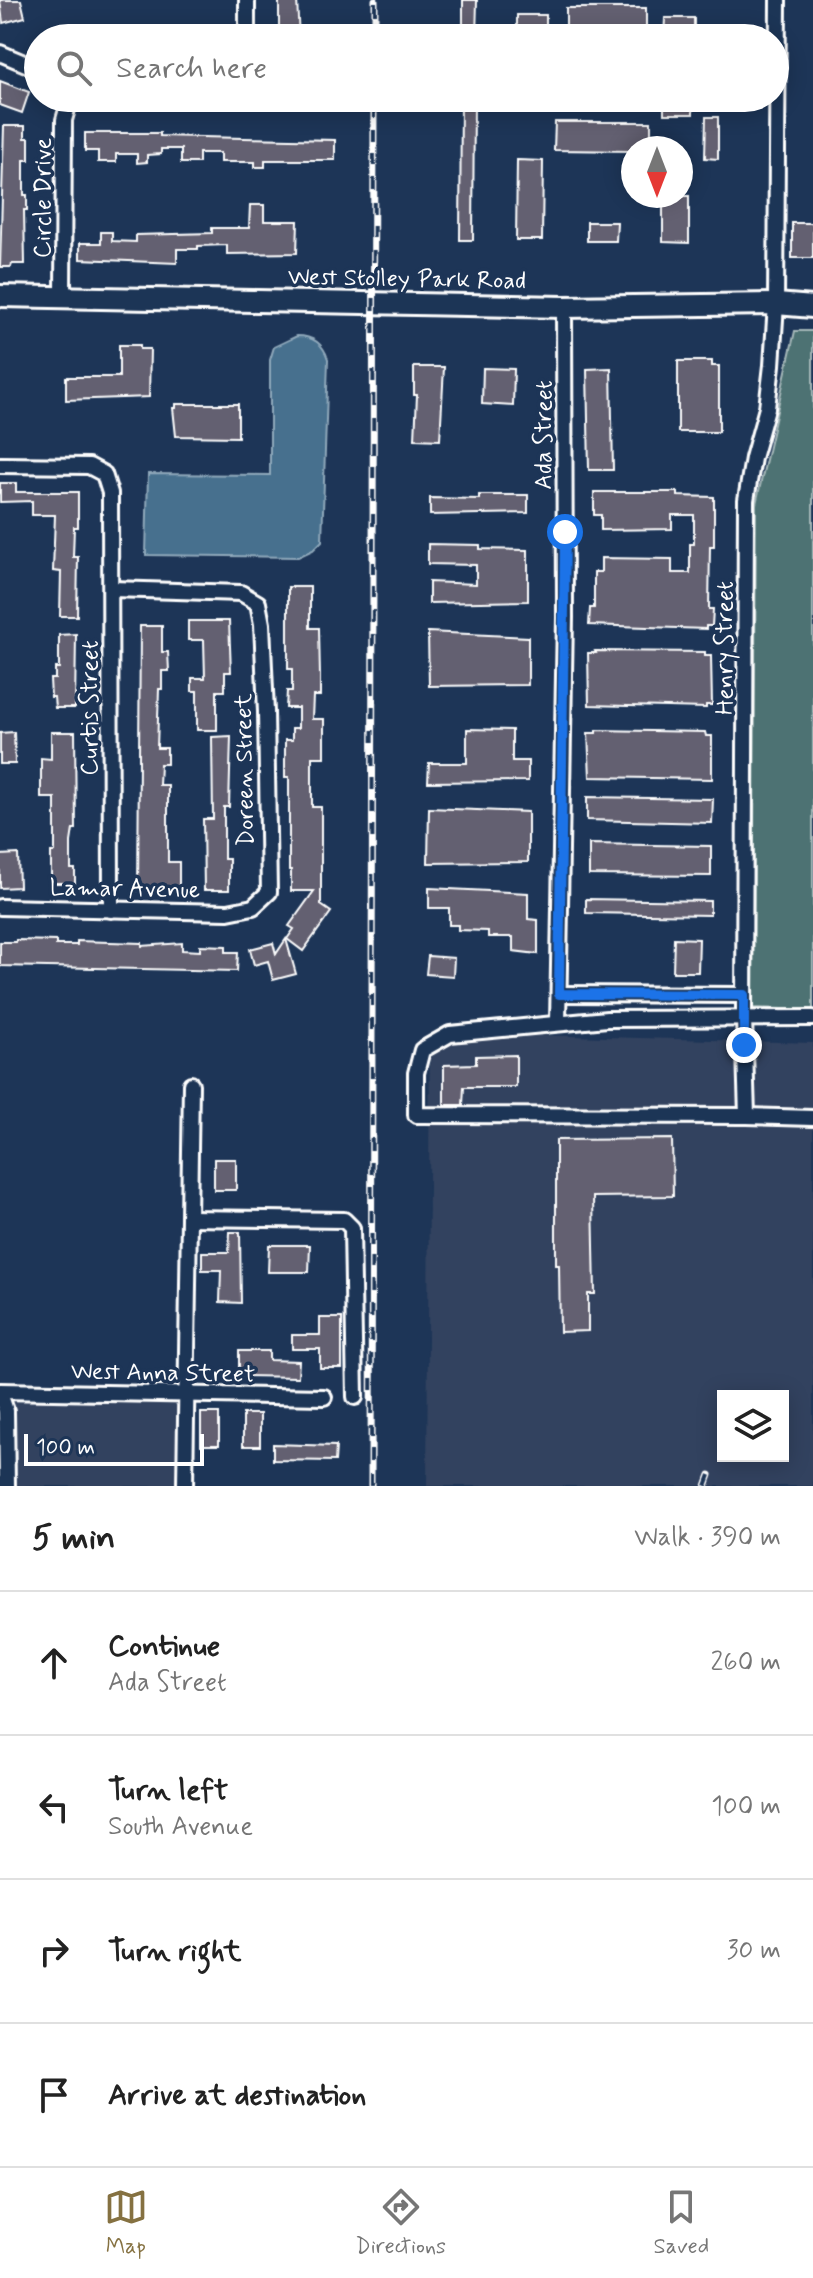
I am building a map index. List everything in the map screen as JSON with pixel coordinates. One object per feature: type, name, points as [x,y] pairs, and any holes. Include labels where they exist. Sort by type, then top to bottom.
[{"type":"main road","name":"West Stolley Park Road","points":[[0,296],[564,307],[776,304],[813,307]]},
{"type":"street","points":[[247,0],[247,24]]},
{"type":"street","name":"Henry Street","points":[[778,0],[778,24]]},
{"type":"street","points":[[0,53],[24,63]]},
{"type":"street","name":"Circle Drive","points":[[63,298],[66,112]]},
{"type":"street","name":"Henry Street","points":[[747,1116],[744,1017],[746,500],[753,458],[767,408],[776,304],[777,112]]},
{"type":"street","name":"Ada Street","points":[[558,1023],[565,617],[564,307]]},
{"type":"street","name":"Curtis Street","points":[[0,465],[89,466],[104,474],[110,493],[111,910]]},
{"type":"street","name":"Doreen Street","points":[[112,589],[241,593],[258,603],[262,621],[269,892],[249,908]]},
{"type":"street","name":"Lamar Avenue","points":[[0,907],[228,912],[249,908]]},
{"type":"street","points":[[559,994],[744,995]]},
{"type":"street","points":[[813,1018],[607,1019],[450,1034],[422,1050],[416,1073],[416,1115],[813,1118]]},
{"type":"street","points":[[185,1486],[191,1084]]},
{"type":"street","points":[[189,1218],[344,1220],[352,1228],[355,1397]]},
{"type":"street","points":[[0,1392],[6,1411],[7,1486]]},
{"type":"street","name":"West Anna Street","points":[[0,1392],[324,1397]]},
{"type":"shaded area","points":[[297,336],[317,342],[328,359],[322,541],[313,550],[298,557],[146,555],[148,474],[270,475],[270,360],[274,347]]},
{"type":"shaded area","points":[[430,1032],[813,1043],[813,1486],[427,1486]]},
{"type":"shaded area","points":[[12,1399],[177,1400],[176,1486],[13,1486]]},
{"type":"green space","points":[[795,331],[813,331],[813,1010],[753,1008],[756,504]]},
{"type":"building","points":[[0,0],[21,0],[25,17],[3,23]]},
{"type":"building","points":[[279,0],[297,0],[298,24],[279,24]]},
{"type":"building","points":[[463,0],[477,0],[476,24],[463,24]]},
{"type":"building","points":[[566,8],[646,8],[646,24],[566,24]]},
{"type":"building","points":[[517,15],[546,15],[546,24],[517,24]]},
{"type":"building","points":[[665,18],[694,18],[694,24],[665,24]]},
{"type":"building","points":[[0,81],[24,90],[22,113],[0,105]]},
{"type":"building","points":[[461,112],[474,112],[473,240],[460,240]]},
{"type":"building","points":[[664,112],[693,112],[693,114]]},
{"type":"building","points":[[706,117],[718,117],[718,159],[705,158]]},
{"type":"building","points":[[555,122],[651,122],[651,136],[621,136],[621,151],[554,150]]},
{"type":"building","points":[[4,126],[25,126],[25,138],[29,138],[29,160],[24,160],[24,195],[27,195],[27,210],[24,210],[25,264],[12,264],[11,267],[0,267]]},
{"type":"building","points":[[85,133],[335,140],[335,160],[265,160],[265,167],[255,167],[255,162],[220,162],[220,153],[199,153],[199,163],[181,163],[181,149],[161,149],[161,154],[147,155],[147,162],[137,163],[137,154],[116,154],[116,162],[98,162],[98,151],[85,151]]},
{"type":"building","points":[[517,160],[543,161],[542,240],[516,240]]},
{"type":"building","points":[[250,205],[264,205],[264,221],[298,221],[297,253],[227,254],[227,245],[177,249],[177,263],[80,259],[80,243],[101,243],[101,232],[112,232],[112,241],[136,242],[136,235],[212,233],[212,228],[249,228]]},
{"type":"building","points":[[663,208],[689,208],[689,243],[663,242]]},
{"type":"building","points":[[587,222],[617,222],[616,241],[587,241]]},
{"type":"building","points":[[792,223],[813,223],[813,258],[792,258]]},
{"type":"building","points":[[119,345],[140,345],[140,349],[150,349],[149,397],[66,400],[66,377],[119,377]]},
{"type":"building","points":[[678,361],[712,361],[712,366],[719,366],[719,432],[678,432]]},
{"type":"building","points":[[414,367],[444,367],[440,440],[415,439],[417,395],[414,395]]},
{"type":"building","points":[[483,368],[514,369],[513,406],[482,404]]},
{"type":"building","points":[[611,368],[613,470],[589,470],[587,369]]},
{"type":"building","points":[[176,404],[238,404],[238,437],[176,436],[173,408]]},
{"type":"building","points":[[0,483],[16,483],[16,492],[78,492],[78,527],[74,527],[73,557],[78,557],[77,616],[60,616],[61,572],[53,571],[55,515],[32,515],[32,501],[0,502]]},
{"type":"building","points":[[594,492],[678,492],[678,496],[714,497],[709,609],[713,609],[712,626],[706,626],[706,629],[589,625],[590,608],[594,608],[594,572],[601,572],[601,558],[672,559],[672,573],[690,573],[690,544],[694,544],[694,515],[672,515],[672,529],[601,530],[601,515],[594,515]]},
{"type":"building","points":[[479,495],[528,495],[528,513],[430,515],[430,498],[479,499]]},
{"type":"building","points":[[428,544],[528,550],[528,601],[429,603],[429,582],[476,584],[476,565],[428,564]]},
{"type":"building","points":[[288,587],[310,587],[310,628],[319,628],[320,677],[320,696],[313,696],[312,719],[324,719],[324,757],[312,757],[312,807],[321,807],[321,905],[331,912],[303,951],[287,939],[294,929],[289,926],[314,891],[291,891],[289,870],[289,777],[285,777],[285,740],[292,740],[292,728],[298,728],[298,708],[286,708],[287,691],[292,691],[292,669],[288,669]]},
{"type":"building","points":[[188,621],[229,621],[231,672],[225,672],[225,691],[217,691],[217,730],[197,730],[197,691],[192,691],[192,678],[205,678],[204,640],[188,640]]},
{"type":"building","points":[[140,626],[162,626],[162,652],[168,652],[169,671],[162,671],[162,689],[159,689],[157,748],[167,748],[167,764],[160,764],[159,785],[168,785],[168,862],[179,862],[179,891],[138,891]]},
{"type":"building","points":[[428,632],[528,637],[528,685],[429,686]]},
{"type":"building","points":[[76,634],[75,708],[55,708],[50,679],[55,679],[55,668],[59,668],[59,635]]},
{"type":"building","points":[[705,652],[705,656],[711,656],[712,705],[706,705],[706,708],[589,705],[588,653]]},
{"type":"building","points":[[467,729],[512,730],[512,761],[528,761],[528,781],[428,782],[429,763],[467,763]]},
{"type":"building","points":[[596,730],[705,732],[706,736],[712,736],[712,779],[590,777],[588,733],[596,733]]},
{"type":"building","points":[[14,732],[15,764],[0,764],[0,733]]},
{"type":"building","points":[[51,732],[75,732],[76,829],[73,829],[71,842],[71,869],[75,869],[75,883],[51,883],[51,852],[55,852],[55,798],[41,798],[41,758],[51,759]]},
{"type":"building","points":[[231,736],[229,807],[224,807],[224,859],[229,859],[229,890],[204,890],[203,819],[213,819],[212,737]]},
{"type":"building","points":[[587,797],[713,799],[712,823],[587,820]]},
{"type":"building","points":[[429,808],[528,812],[528,862],[428,863]]},
{"type":"building","points":[[589,844],[711,846],[711,876],[589,875]]},
{"type":"building","points":[[18,854],[19,887],[0,888],[0,855]]},
{"type":"building","points":[[429,888],[528,893],[528,919],[538,920],[538,954],[513,951],[513,937],[488,937],[488,931],[458,930],[458,925],[449,925],[449,908],[429,908]]},
{"type":"building","points":[[586,899],[710,901],[710,915],[586,913]]},
{"type":"building","points":[[674,938],[699,939],[698,972],[673,972]]},
{"type":"building","points":[[286,939],[296,974],[273,980],[268,961],[254,965],[250,949],[273,943],[276,954]]},
{"type":"building","points":[[56,941],[56,945],[77,945],[77,941],[142,943],[142,946],[182,943],[182,950],[200,951],[200,945],[226,946],[226,952],[238,952],[237,971],[0,966],[0,942]]},
{"type":"building","points":[[428,956],[454,958],[453,976],[426,974]]},
{"type":"building","points":[[516,1055],[516,1087],[464,1087],[463,1105],[444,1105],[444,1065],[476,1064],[476,1056]]},
{"type":"building","points":[[672,1139],[673,1196],[593,1197],[595,1294],[588,1294],[588,1331],[560,1332],[559,1265],[556,1265],[556,1140]]},
{"type":"building","points":[[214,1159],[236,1159],[236,1190],[214,1190]]},
{"type":"building","points":[[230,1232],[240,1232],[241,1303],[220,1302],[221,1270],[202,1270],[202,1252],[229,1252]]},
{"type":"building","points":[[269,1245],[310,1245],[309,1272],[268,1272]]},
{"type":"building","points":[[320,1318],[342,1318],[342,1368],[320,1368],[320,1349],[292,1349],[292,1335],[320,1335]]},
{"type":"building","points":[[239,1351],[269,1351],[269,1360],[299,1361],[298,1377],[239,1376]]},
{"type":"building","points":[[201,1413],[219,1413],[219,1445],[201,1445]]},
{"type":"building","points":[[243,1414],[260,1414],[260,1446],[243,1446]]},
{"type":"building","points":[[273,1444],[336,1446],[335,1461],[273,1460]]},
{"type":"railway","points":[[375,0],[375,24]]},
{"type":"railway","points":[[371,1486],[374,112]]},
{"type":"railway","points":[[706,1486],[710,1475]]},
{"type":"route","points":[[565,532],[559,994],[744,995],[744,1045]]}]
